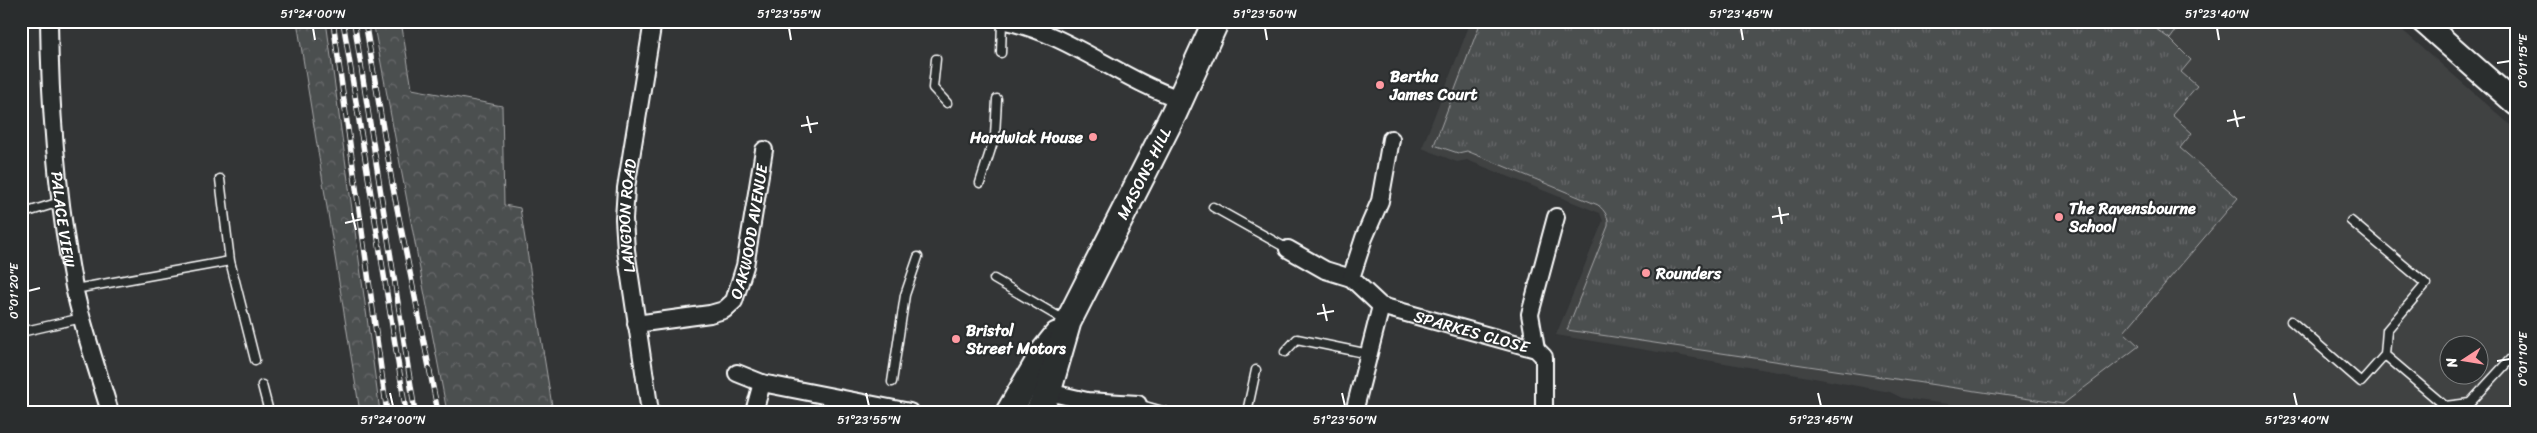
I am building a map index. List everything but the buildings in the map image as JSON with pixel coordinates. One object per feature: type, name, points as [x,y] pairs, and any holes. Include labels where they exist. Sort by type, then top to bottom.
[{"type":"main road","name":"MASONS HILL","points":[[1043,402],[1068,322],[1180,99],[1216,21]]},
{"type":"main road","points":[[2422,21],[2516,104]]},
{"type":"main road","name":"MASONS HILL","points":[[1009,412],[1045,350],[1068,322]]},
{"type":"street","name":"PALACE VIEW","points":[[49,21],[50,97],[60,202],[75,289],[110,412]]},
{"type":"street","name":"LANGDON ROAD","points":[[650,412],[636,324],[624,219],[626,188],[653,21]]},
{"type":"street","points":[[1004,21],[1045,32],[1120,73],[1180,99]]},
{"type":"street","points":[[1351,278],[1364,238],[1380,201],[1392,139]]},
{"type":"street","name":"OAKWOOD AVENUE","points":[[636,324],[710,314],[724,310],[734,301],[746,266],[764,150]]},
{"type":"street","points":[[1536,349],[1530,314],[1556,218]]},
{"type":"street","name":"SPARKES CLOSE","points":[[1288,250],[1324,270],[1351,278],[1381,306],[1536,349],[1544,357],[1544,412]]},
{"type":"street","points":[[1354,412],[1381,306]]},
{"type":"street","points":[[737,372],[762,383],[854,406],[910,412]]},
{"type":"street","points":[[754,412],[762,383]]},
{"type":"street","points":[[1043,402],[1087,401],[1138,404]]},
{"type":"lane","points":[[1001,53],[1004,21]]},
{"type":"lane","points":[[936,59],[933,88],[947,103]]},
{"type":"lane","points":[[980,183],[995,136],[997,99]]},
{"type":"lane","points":[[220,179],[230,261],[255,360]]},
{"type":"lane","points":[[21,214],[60,202]]},
{"type":"lane","points":[[1213,207],[1288,250]]},
{"type":"lane","points":[[2291,322],[2361,382],[2385,355],[2387,330],[2426,284],[2352,221]]},
{"type":"lane","points":[[892,382],[905,295],[918,257]]},
{"type":"lane","points":[[75,289],[230,261]]},
{"type":"lane","points":[[994,279],[1068,322]]},
{"type":"lane","points":[[21,332],[82,318]]},
{"type":"lane","points":[[1285,352],[1297,339],[1369,354]]},
{"type":"lane","points":[[2385,355],[2445,406],[2470,403],[2516,353]]},
{"type":"lane","points":[[1247,412],[1256,370]]},
{"type":"lane","points":[[262,385],[269,412]]},
{"type":"lane","points":[[1138,404],[1166,412]]},
{"type":"shaded area","name":"The Ravensbourne School","points":[[1471,21],[2392,21],[2516,130],[2516,412],[2008,412],[1902,398],[1890,392],[1803,376],[1556,335],[1603,221],[1600,213],[1467,160],[1457,162],[1422,148]]},
{"type":"green space","points":[[297,21],[326,21],[380,412],[360,412]]},
{"type":"green space","points":[[373,21],[401,21],[412,89],[502,106],[504,205],[520,208],[553,412],[447,412]]},
{"type":"green space","name":"The Ravensbourne School","points":[[1481,21],[2145,21],[2170,39],[2191,60],[2181,72],[2197,86],[2172,115],[2192,133],[2180,148],[2238,198],[2124,332],[2139,346],[2063,404],[1567,330],[1608,226],[1605,212],[1598,205],[1467,151],[1458,153],[1434,145]]},
{"type":"green space","points":[[2145,21],[2183,21],[2170,39]]},
{"type":"railway","points":[[333,21],[387,412]]},
{"type":"railway","points":[[343,21],[406,412]]},
{"type":"railway","points":[[354,21],[415,412]]},
{"type":"railway","points":[[365,21],[393,188],[438,412]]},
{"type":"place","name":"Bertha James Court","points":[[1380,85]]},
{"type":"place","name":"Hardwick House","points":[[1093,137]]},
{"type":"place","name":"The Ravensbourne School","points":[[2059,217]]},
{"type":"place","name":"Rounders","points":[[1646,273]]},
{"type":"place","name":"Bristol Street Motors","points":[[956,339]]}]
